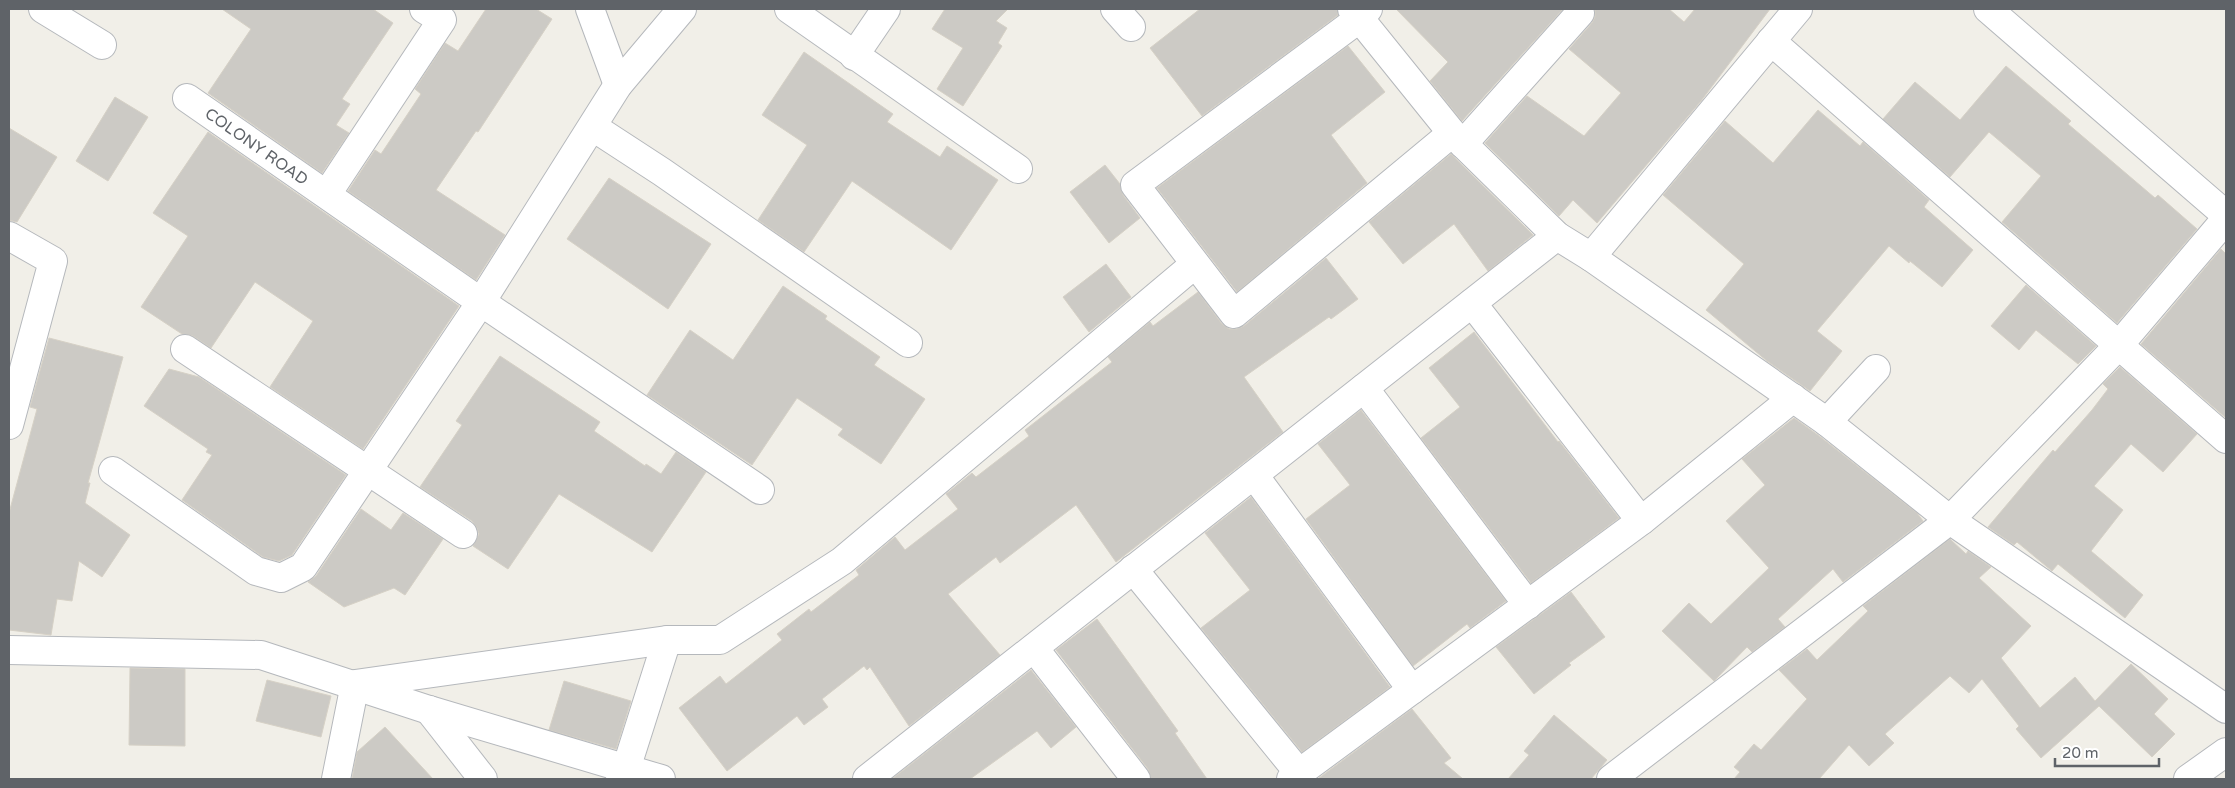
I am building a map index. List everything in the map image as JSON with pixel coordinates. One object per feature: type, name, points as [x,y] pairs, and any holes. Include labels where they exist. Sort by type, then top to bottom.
[{"type":"street","points":[[44,9],[102,45]]},
{"type":"street","points":[[590,9],[618,85]]},
{"type":"street","points":[[113,471],[256,571],[281,578],[303,567],[481,302],[618,85],[682,9]]},
{"type":"street","points":[[789,9],[1018,169]]},
{"type":"street","points":[[854,56],[886,9]]},
{"type":"street","points":[[1591,257],[1798,9]]},
{"type":"street","points":[[1988,9],[2226,215]]},
{"type":"street","points":[[1580,13],[1458,138],[1234,314],[1134,185],[1360,12],[1458,138],[1557,236],[1591,257],[1826,422],[1950,520],[2226,709]]},
{"type":"street","points":[[327,194],[439,13]]},
{"type":"street","points":[[1771,41],[2226,439]]},
{"type":"street","name":"COLONY ROAD","points":[[187,98],[481,302],[760,490]]},
{"type":"street","points":[[593,127],[662,172],[908,343]]},
{"type":"street","points":[[1611,779],[1950,520],[2119,345],[2226,219]]},
{"type":"street","points":[[9,236],[53,261],[9,425]]},
{"type":"street","points":[[867,779],[1557,236]]},
{"type":"street","points":[[355,684],[667,640],[720,640],[842,561],[1195,264]]},
{"type":"street","points":[[1472,303],[1641,521]]},
{"type":"street","points":[[185,349],[463,534]]},
{"type":"street","points":[[1826,422],[1876,369]]},
{"type":"street","points":[[1364,388],[1528,605]]},
{"type":"street","points":[[1133,570],[1295,776],[1641,521],[1792,398]]},
{"type":"street","points":[[1254,475],[1412,690]]},
{"type":"street","points":[[623,774],[667,640]]},
{"type":"street","points":[[1034,648],[1136,779]]},
{"type":"street","points":[[9,650],[261,655],[355,684],[623,774],[661,779]]},
{"type":"street","points":[[336,779],[355,684]]},
{"type":"street","points":[[429,710],[483,779]]},
{"type":"street","points":[[2188,779],[2226,752]]},
{"type":"building","points":[[222,9],[373,9],[393,23],[342,99],[350,104],[336,125],[349,133],[322,173],[208,93],[251,29]]},
{"type":"building","points":[[486,9],[536,9],[552,19],[478,132],[476,131],[436,190],[505,235],[476,280],[348,191],[375,150],[381,154],[421,94],[415,89],[445,43],[458,51]]},
{"type":"building","points":[[945,9],[1008,9],[996,21],[1007,28],[998,43],[1002,46],[963,106],[937,89],[963,48],[932,29]]},
{"type":"building","points":[[1200,9],[1337,9],[1338,15],[1202,116],[1150,48]]},
{"type":"building","points":[[1396,9],[1563,9],[1462,121],[1430,81],[1448,62]]},
{"type":"building","points":[[1595,9],[1669,9],[1684,22],[1695,9],[1770,9],[1701,101],[1597,223],[1573,200],[1559,216],[1485,143],[1527,96],[1584,136],[1621,93],[1569,49],[1592,23],[1595,17]]},
{"type":"building","points":[[1348,46],[1385,92],[1331,135],[1367,183],[1237,292],[1157,188]]},
{"type":"building","points":[[804,52],[893,114],[887,122],[940,157],[947,146],[998,180],[951,250],[852,181],[804,252],[758,220],[807,145],[762,115]]},
{"type":"building","points":[[2006,66],[2071,121],[2068,124],[2155,198],[2158,195],[2197,229],[2117,323],[2002,222],[2041,176],[1989,132],[1950,177],[1883,119],[1915,82],[1960,120]]},
{"type":"building","points":[[115,97],[148,117],[108,181],[76,161]]},
{"type":"building","points":[[1818,110],[1860,146],[1863,142],[1929,200],[1924,207],[1973,250],[1942,287],[1889,246],[1817,331],[1842,351],[1810,391],[1767,361],[1706,310],[1744,264],[1663,195],[1725,121],[1773,163]]},
{"type":"building","points":[[9,128],[57,157],[17,222],[9,220]]},
{"type":"building","points":[[208,132],[459,306],[363,449],[270,387],[313,321],[255,282],[211,348],[193,336],[182,334],[141,307],[188,236],[153,213]]},
{"type":"building","points":[[1451,154],[1533,235],[1488,271],[1454,224],[1403,264],[1369,222]]},
{"type":"building","points":[[1105,165],[1120,184],[1123,195],[1140,218],[1109,243],[1070,192]]},
{"type":"building","points":[[609,178],[711,244],[668,309],[567,239]]},
{"type":"building","points":[[2221,249],[2226,254],[2226,418],[2141,344]]},
{"type":"building","points":[[1326,258],[1358,299],[1331,319],[1329,317],[1244,377],[1283,432],[1116,562],[1076,505],[1000,563],[996,557],[948,594],[1000,655],[909,726],[870,667],[867,670],[864,666],[822,699],[828,707],[804,725],[797,716],[727,771],[679,708],[720,676],[726,684],[782,640],[777,634],[809,609],[811,612],[859,575],[856,570],[895,537],[905,550],[958,509],[946,494],[972,473],[976,477],[1029,436],[1025,430],[1112,362],[1108,357],[1150,322],[1153,326],[1198,292],[1222,324],[1229,329],[1237,329],[1244,326]]},
{"type":"building","points":[[1106,264],[1131,297],[1089,332],[1063,297]]},
{"type":"building","points":[[2026,285],[2096,346],[2078,364],[2036,330],[2019,350],[1991,326]]},
{"type":"building","points":[[783,286],[827,316],[825,319],[880,357],[874,365],[925,399],[881,464],[838,435],[843,429],[797,398],[752,465],[647,395],[690,330],[733,360]]},
{"type":"building","points":[[1474,332],[1619,518],[1531,583],[1421,438],[1460,407],[1429,368]]},
{"type":"building","points":[[49,338],[123,357],[88,483],[90,483],[85,503],[130,535],[102,577],[79,561],[72,601],[57,599],[51,635],[9,630],[9,513],[37,409],[30,407]]},
{"type":"building","points":[[500,356],[600,422],[594,431],[645,466],[646,464],[661,474],[676,452],[706,472],[652,552],[559,494],[508,569],[473,546],[479,534],[472,521],[420,487],[462,425],[456,421]]},
{"type":"building","points":[[2120,367],[2197,434],[2163,472],[2131,444],[2094,486],[2123,510],[2091,551],[2143,595],[2125,618],[2058,564],[2052,571],[2017,542],[2014,545],[1988,527],[2053,450],[2055,452],[2092,410],[2108,389],[2103,384]]},
{"type":"building","points":[[169,369],[199,377],[346,475],[292,555],[279,561],[263,557],[182,500],[212,455],[206,452],[208,449],[144,406]]},
{"type":"building","points":[[1361,410],[1506,601],[1470,628],[1467,624],[1413,666],[1306,519],[1350,485],[1318,444]]},
{"type":"building","points":[[1794,418],[1917,513],[1923,521],[1843,582],[1833,569],[1778,619],[1785,627],[1752,652],[1747,647],[1714,681],[1662,631],[1689,603],[1711,624],[1769,568],[1726,521],[1765,485],[1742,459]]},
{"type":"building","points":[[1251,497],[1390,687],[1302,752],[1201,628],[1250,590],[1205,533]]},
{"type":"building","points":[[361,509],[391,530],[403,513],[443,539],[405,595],[394,588],[344,607],[308,582],[316,576]]},
{"type":"building","points":[[1950,539],[1966,554],[1968,551],[1991,567],[1979,578],[2031,626],[2001,658],[2040,708],[2075,677],[2095,701],[2131,664],[2168,699],[2154,714],[2175,734],[2152,757],[2099,706],[2041,758],[2016,729],[2019,726],[1982,679],[1969,693],[1950,676],[1885,734],[1894,743],[1869,766],[1849,745],[1819,779],[1734,779],[1740,772],[1734,767],[1754,744],[1761,750],[1807,699],[1779,670],[1807,649],[1817,660],[1868,611],[1863,606]]},
{"type":"building","points":[[1571,592],[1605,637],[1569,663],[1571,665],[1534,694],[1496,647]]},
{"type":"building","points":[[1097,619],[1178,731],[1175,733],[1207,779],[1151,779],[1148,769],[1056,650]]},
{"type":"building","points":[[130,668],[185,669],[185,746],[129,745]]},
{"type":"building","points":[[1031,670],[1076,727],[1051,748],[1037,731],[970,779],[892,779]]},
{"type":"building","points":[[267,680],[331,696],[321,737],[256,721]]},
{"type":"building","points":[[564,681],[631,701],[616,749],[549,730]]},
{"type":"building","points":[[1412,709],[1451,758],[1444,763],[1463,779],[1319,778]]},
{"type":"building","points":[[1554,715],[1607,760],[1591,779],[1508,779],[1529,755],[1524,751]]},
{"type":"building","points":[[385,727],[433,779],[352,779],[357,752]]}]
